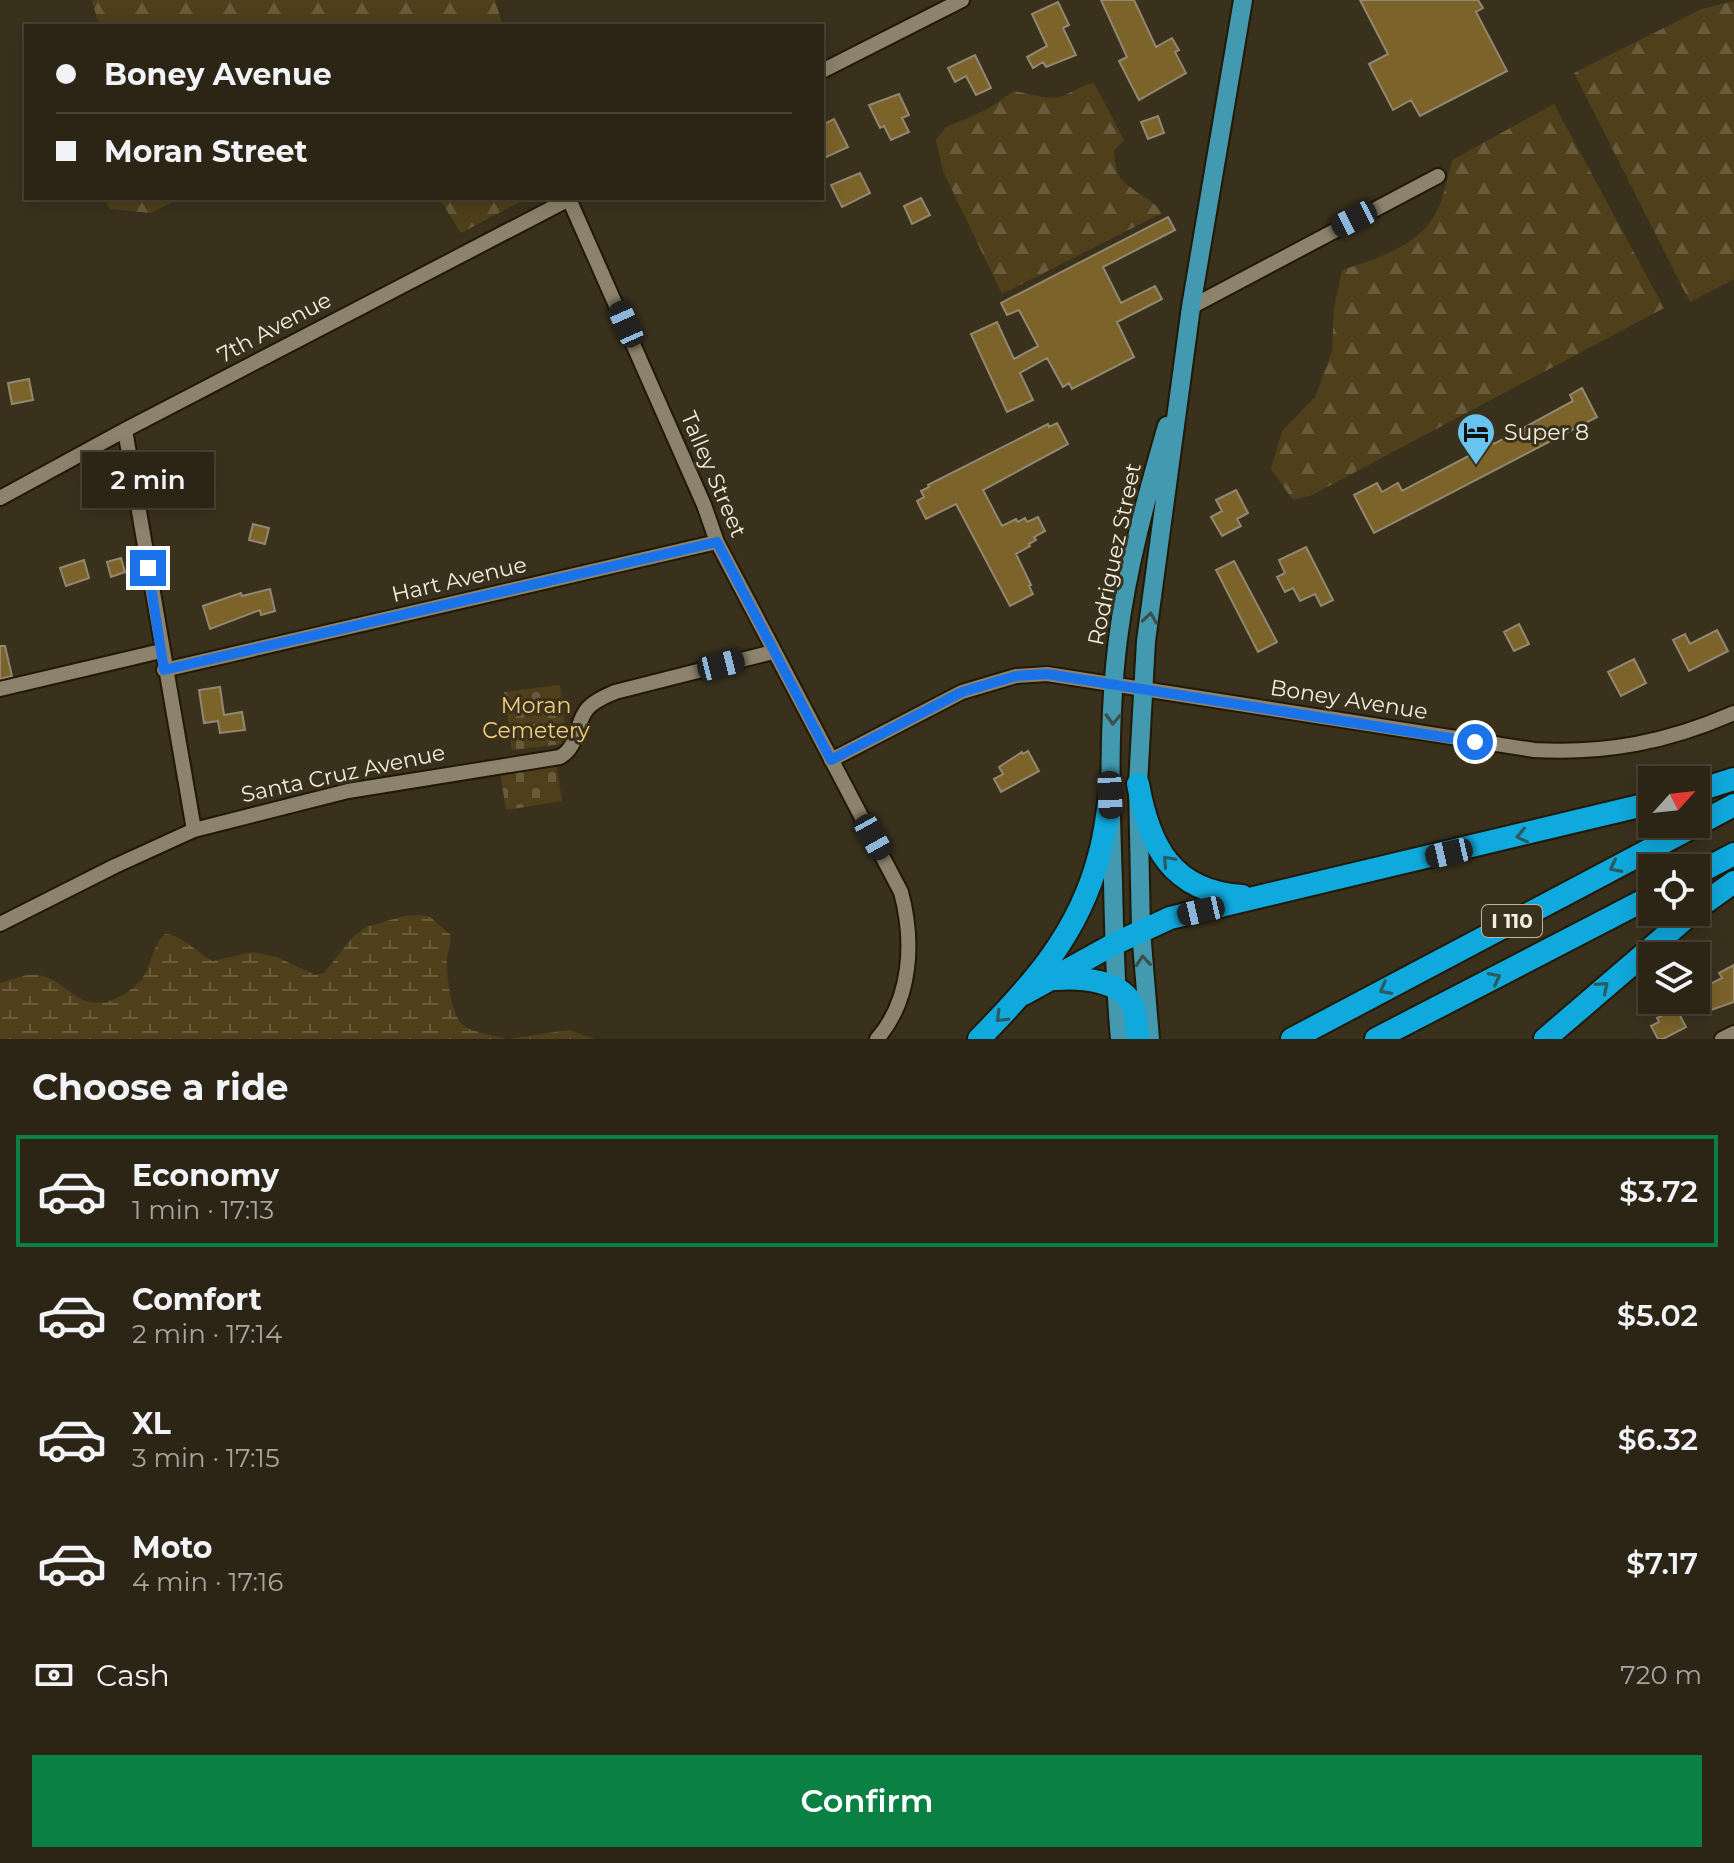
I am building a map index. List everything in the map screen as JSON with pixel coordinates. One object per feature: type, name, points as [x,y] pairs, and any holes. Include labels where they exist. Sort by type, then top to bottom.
[{"type":"highway","points":[[1710,787],[1734,779]]},
{"type":"highway","points":[[1138,784],[1144,818],[1156,847],[1186,880],[1220,895],[1263,897]]},
{"type":"highway","points":[[979,1039],[1024,994],[1063,942],[1084,899],[1099,856],[1110,795]]},
{"type":"highway","name":"I 110","points":[[1292,1039],[1734,805]]},
{"type":"highway","points":[[1024,994],[1114,944],[1170,918],[1638,806]]},
{"type":"highway","points":[[1710,867],[1734,854]]},
{"type":"highway","points":[[1710,899],[1734,882]]},
{"type":"highway","name":"I 110","points":[[1376,1039],[1638,903]]},
{"type":"highway","points":[[1545,1039],[1677,926]]},
{"type":"highway","points":[[1053,979],[1091,980],[1115,988],[1132,1005],[1138,1039]]},
{"type":"main road","name":"Rodriguez Street","points":[[1150,1039],[1141,931],[1138,784],[1146,641],[1191,307],[1243,0]]},
{"type":"main road","name":"Rodriguez Street","points":[[1120,1039],[1115,988],[1110,795],[1114,684],[1133,559],[1182,369]]},
{"type":"street","points":[[824,70],[962,0]]},
{"type":"street","points":[[1191,307],[1438,176]]},
{"type":"street","name":"7th Avenue","points":[[0,498],[568,200]]},
{"type":"street","name":"Talley Street","points":[[570,200],[692,476],[717,542],[831,760]]},
{"type":"street","points":[[125,430],[194,830]]},
{"type":"street","name":"Hart Avenue","points":[[164,670],[717,542]]},
{"type":"street","points":[[0,689],[161,651]]},
{"type":"street","name":"Santa Cruz Avenue","points":[[0,924],[194,830],[348,791],[560,757],[573,745],[581,718],[589,706],[601,698],[773,652]]},
{"type":"street","name":"Boney Avenue","points":[[831,760],[962,692],[1016,676],[1047,674],[1475,742],[1571,752],[1613,749],[1668,737],[1693,731],[1734,713]]},
{"type":"street","points":[[831,760],[887,862],[901,892],[908,918],[907,972],[898,1002],[877,1039]]},
{"type":"street","points":[[1722,1039],[1734,1033]]},
{"type":"green space","points":[[92,0],[495,0],[502,24],[98,24]]},
{"type":"green space","points":[[1734,1],[1734,279],[1690,302],[1574,73],[1702,9]]},
{"type":"green space","points":[[1094,83],[1124,140],[1114,151],[1117,172],[1126,184],[1162,213],[1002,294],[943,171],[936,140],[946,127],[986,110],[1014,91],[1053,98]]},
{"type":"green space","points":[[1554,104],[1664,308],[1312,495],[1293,500],[1271,469],[1282,431],[1315,397],[1332,351],[1334,307],[1342,270],[1390,252],[1413,239],[1431,221],[1439,207],[1452,160]]},
{"type":"green space","points":[[104,200],[177,200],[151,213],[110,209]]},
{"type":"green space","points":[[440,200],[523,200],[461,233]]},
{"type":"green space","name":"Moran Cemetery","points":[[560,685],[567,740],[563,744],[512,750],[504,692]]},
{"type":"green space","points":[[556,763],[562,801],[506,810],[500,772]]},
{"type":"green space","points":[[404,916],[430,917],[450,934],[447,974],[459,1021],[474,1030],[506,1039],[0,1039],[0,983],[22,976],[48,978],[89,1002],[111,1000],[126,993],[143,978],[165,934],[183,940],[212,961],[252,952],[277,957],[315,975],[324,973],[352,938],[366,927]]},
{"type":"green space","points":[[569,1030],[595,1039],[509,1039]]},
{"type":"building","points":[[1101,0],[1134,0],[1156,47],[1172,38],[1179,50],[1175,52],[1186,73],[1139,100],[1119,61],[1127,57]]},
{"type":"building","points":[[1360,0],[1478,0],[1483,8],[1476,12],[1507,71],[1420,116],[1411,100],[1393,110],[1369,64],[1388,54]]},
{"type":"building","points":[[1058,2],[1069,25],[1063,28],[1076,55],[1046,67],[1043,62],[1033,68],[1027,57],[1047,46],[1032,14]]},
{"type":"building","points":[[975,55],[991,88],[976,95],[966,76],[955,82],[948,68]]},
{"type":"building","points":[[899,94],[909,115],[902,118],[909,132],[891,140],[884,126],[880,128],[869,105]]},
{"type":"building","points":[[1158,116],[1164,133],[1148,139],[1141,122]]},
{"type":"building","points":[[834,119],[848,147],[824,158],[824,124]]},
{"type":"building","points":[[860,173],[870,193],[842,207],[831,185]]},
{"type":"building","points":[[921,198],[930,215],[912,224],[904,206]]},
{"type":"building","points":[[1168,217],[1175,230],[1103,267],[1121,303],[1155,286],[1162,299],[1117,322],[1134,357],[1072,389],[1069,383],[1063,387],[1047,358],[1020,373],[1033,400],[1007,412],[971,334],[997,322],[1014,359],[1038,346],[1019,310],[1007,315],[1001,303]]},
{"type":"building","points":[[29,379],[33,400],[12,404],[8,383]]},
{"type":"building","name":"Super 8","points":[[1582,388],[1597,417],[1374,533],[1354,495],[1377,483],[1382,492],[1398,483],[1402,491],[1482,449],[1478,442],[1490,436],[1494,444],[1573,401],[1570,395]]},
{"type":"building","points":[[1057,423],[1068,444],[983,490],[1002,526],[1016,519],[1018,522],[1025,518],[1027,522],[1038,517],[1045,531],[1034,537],[1036,540],[1030,546],[1016,554],[1033,594],[1010,606],[956,504],[926,519],[917,501],[924,497],[921,491],[928,485],[1048,424],[1049,427]]},
{"type":"building","points":[[1236,490],[1248,513],[1237,519],[1241,526],[1222,536],[1211,517],[1222,511],[1216,500]]},
{"type":"building","points":[[253,524],[269,528],[265,544],[249,540]]},
{"type":"building","points":[[1306,547],[1333,600],[1321,606],[1315,594],[1300,601],[1293,588],[1285,592],[1277,577],[1285,573],[1279,560]]},
{"type":"building","points":[[121,558],[125,572],[111,577],[107,562]]},
{"type":"building","points":[[84,560],[89,578],[66,586],[60,568]]},
{"type":"building","points":[[1234,561],[1277,642],[1258,652],[1216,570]]},
{"type":"building","points":[[270,589],[275,611],[261,615],[260,610],[210,629],[203,606],[241,593],[242,596]]},
{"type":"building","points":[[1519,624],[1529,644],[1514,651],[1504,632]]},
{"type":"building","points":[[1717,630],[1728,651],[1689,671],[1673,640],[1685,634],[1690,644]]},
{"type":"building","points":[[0,646],[5,646],[12,676],[0,679]]},
{"type":"building","points":[[1634,659],[1646,683],[1621,696],[1608,672]]},
{"type":"building","points":[[220,687],[224,715],[242,712],[245,730],[220,733],[218,721],[204,723],[199,690]]},
{"type":"building","points":[[1028,751],[1039,771],[1001,792],[994,779],[1003,774],[999,767]]},
{"type":"building","points":[[1734,965],[1734,1002],[1710,1010],[1710,984],[1722,978],[1719,973]]},
{"type":"building","points":[[1665,1014],[1679,1014],[1686,1027],[1658,1039],[1651,1026],[1659,1022],[1657,1018]]},
{"type":"place","name":"Super 8","points":[[1476,466]]},
{"type":"route","points":[[148,568],[164,670],[717,542],[831,760],[962,692],[1016,676],[1047,674],[1475,742]]}]
